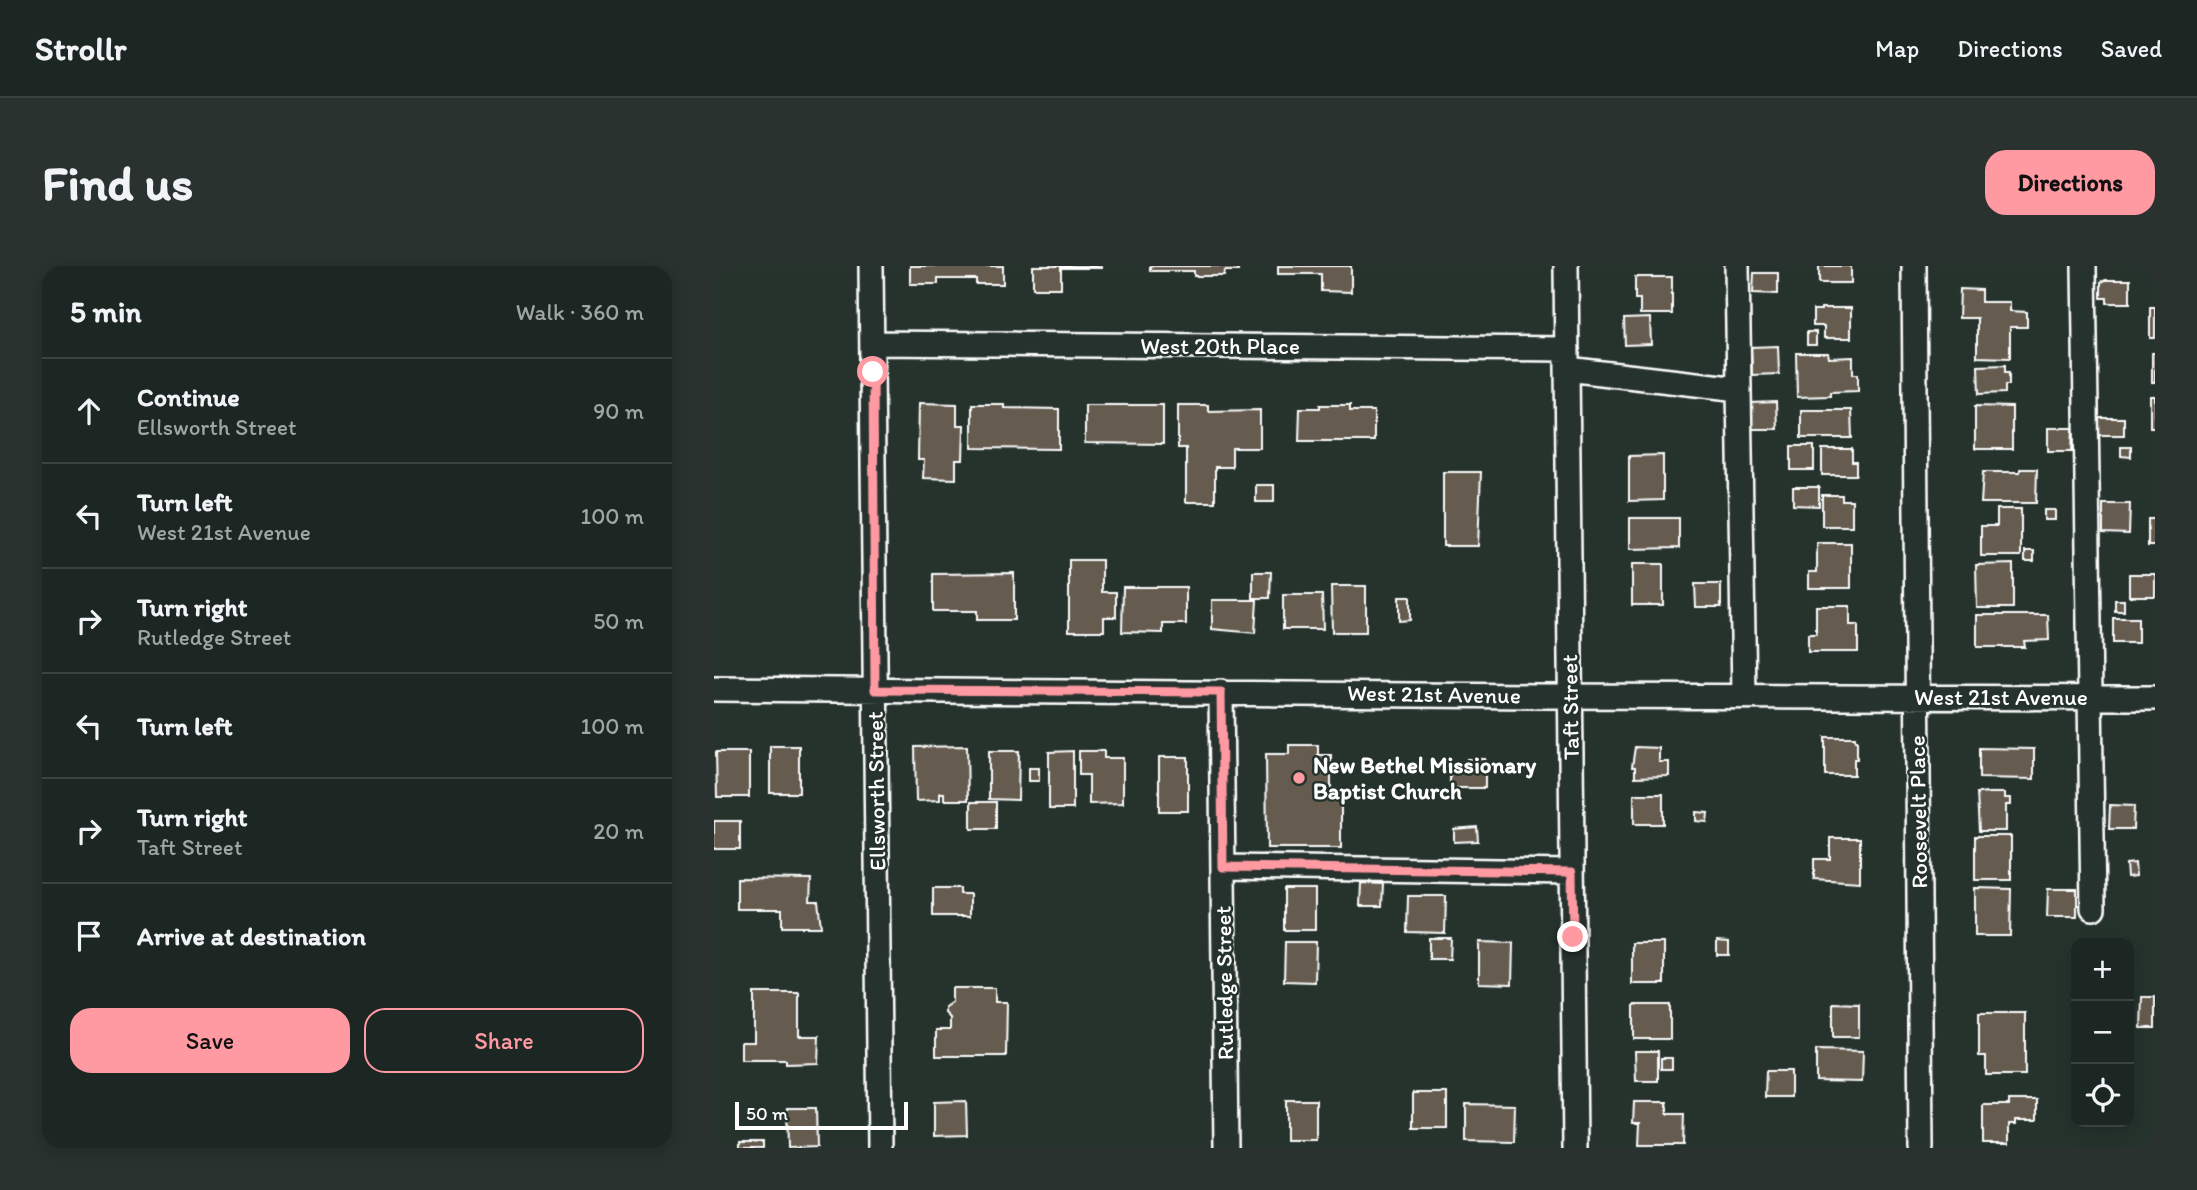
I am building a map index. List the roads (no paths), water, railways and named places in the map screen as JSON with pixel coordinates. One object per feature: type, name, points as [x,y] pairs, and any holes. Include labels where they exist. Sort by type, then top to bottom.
[{"type":"street","name":"Ellsworth Street","points":[[871,266],[880,1148]]},
{"type":"street","name":"Taft Street","points":[[1566,266],[1575,1148]]},
{"type":"street","points":[[1737,266],[1744,696]]},
{"type":"street","name":"Roosevelt Place","points":[[1914,266],[1921,1148]]},
{"type":"street","points":[[2084,266],[2093,908]]},
{"type":"street","name":"West 20th Place","points":[[873,343],[1567,359],[1739,389]]},
{"type":"street","name":"West 21st Avenue","points":[[714,688],[2155,698]]},
{"type":"street","name":"Rutledge Street","points":[[1221,692],[1226,1148]]},
{"type":"street","points":[[1223,867],[1572,872]]},
{"type":"place","name":"New Bethel Missionary Baptist Church","points":[[1299,778]]}]
